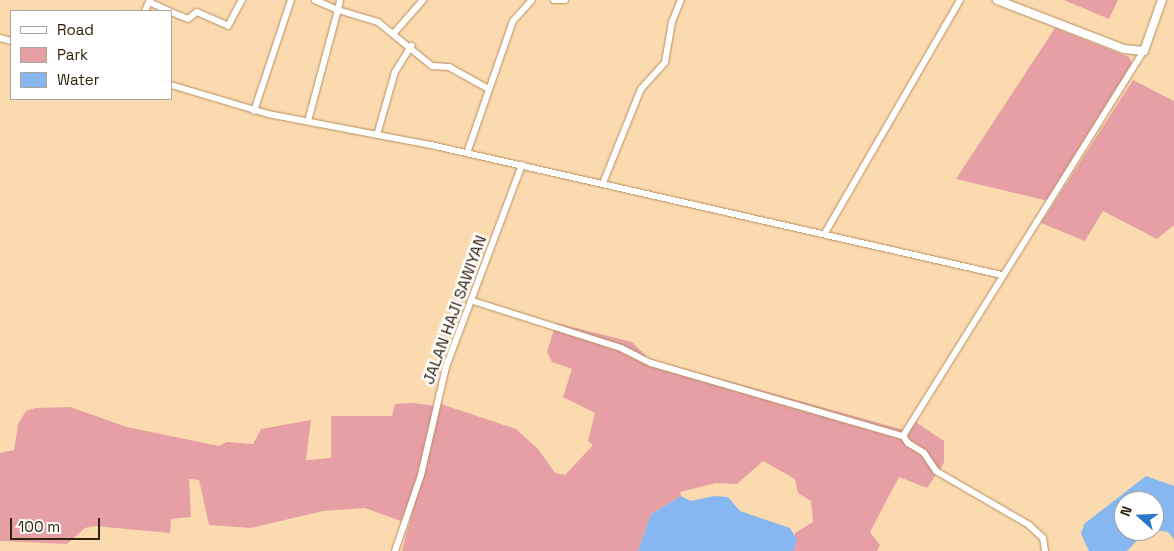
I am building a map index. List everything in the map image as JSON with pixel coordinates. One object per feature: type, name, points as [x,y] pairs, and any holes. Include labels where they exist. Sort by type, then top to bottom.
[{"type":"street","points":[[172,13],[188,20],[197,12],[228,26],[242,0]]},
{"type":"street","points":[[254,111],[292,0]]},
{"type":"street","points":[[315,0],[338,10],[372,19],[394,33],[432,66],[451,68],[487,88]]},
{"type":"street","points":[[308,121],[340,0]]},
{"type":"street","points":[[394,33],[423,0]]},
{"type":"street","points":[[467,153],[487,88],[515,16],[532,0]]},
{"type":"street","points":[[554,0],[565,0]]},
{"type":"street","points":[[603,183],[641,89],[665,62],[672,22],[681,0]]},
{"type":"street","points":[[825,233],[960,0]]},
{"type":"street","points":[[997,0],[1124,49],[1144,52]]},
{"type":"street","points":[[903,436],[1002,275],[1144,52],[1162,0]]},
{"type":"street","points":[[149,1],[166,10]]},
{"type":"street","points":[[377,135],[395,72],[410,46]]},
{"type":"street","points":[[172,84],[254,111],[522,165],[1002,275]]},
{"type":"street","name":"JALAN HAJI SAWIYAN","points":[[395,551],[421,475],[446,368],[473,301],[522,165]]},
{"type":"street","points":[[473,301],[621,348],[651,363],[903,436],[908,443],[924,453],[936,471],[1029,525],[1043,538],[1045,551]]},
{"type":"green space","points":[[1064,0],[1118,0],[1109,19]]},
{"type":"green space","points":[[1055,28],[1129,57],[1132,63],[1048,201],[956,179]]},
{"type":"green space","points":[[1133,80],[1174,101],[1174,225],[1157,239],[1103,211],[1085,241],[1041,223]]},
{"type":"green space","points":[[556,323],[632,342],[649,359],[904,430],[911,419],[944,441],[944,463],[927,488],[899,477],[870,532],[880,545],[877,551],[793,551],[795,533],[813,522],[811,501],[798,493],[795,479],[763,461],[737,484],[716,483],[680,492],[681,496],[651,514],[638,551],[402,551],[441,404],[516,429],[538,449],[555,473],[565,475],[593,445],[588,441],[595,413],[563,397],[572,369],[552,362],[547,352]]},
{"type":"green space","points":[[413,403],[436,406],[418,483],[401,521],[365,508],[323,511],[251,528],[209,525],[199,480],[189,479],[191,517],[171,519],[170,533],[94,526],[85,528],[67,544],[0,541],[0,453],[14,450],[18,424],[26,411],[35,408],[70,407],[127,427],[219,446],[227,442],[253,444],[261,429],[311,420],[306,460],[331,458],[331,416],[392,416],[395,404]]},
{"type":"water","points":[[1146,476],[1174,486],[1174,539],[1168,532],[1164,531],[1164,491],[1127,491]]},
{"type":"water","points":[[681,496],[691,501],[714,496],[728,497],[740,511],[790,528],[797,540],[793,551],[638,551],[651,514]]},
{"type":"water","points":[[1114,501],[1114,541],[1136,541],[1127,551],[1089,551],[1081,534],[1084,524]]}]
